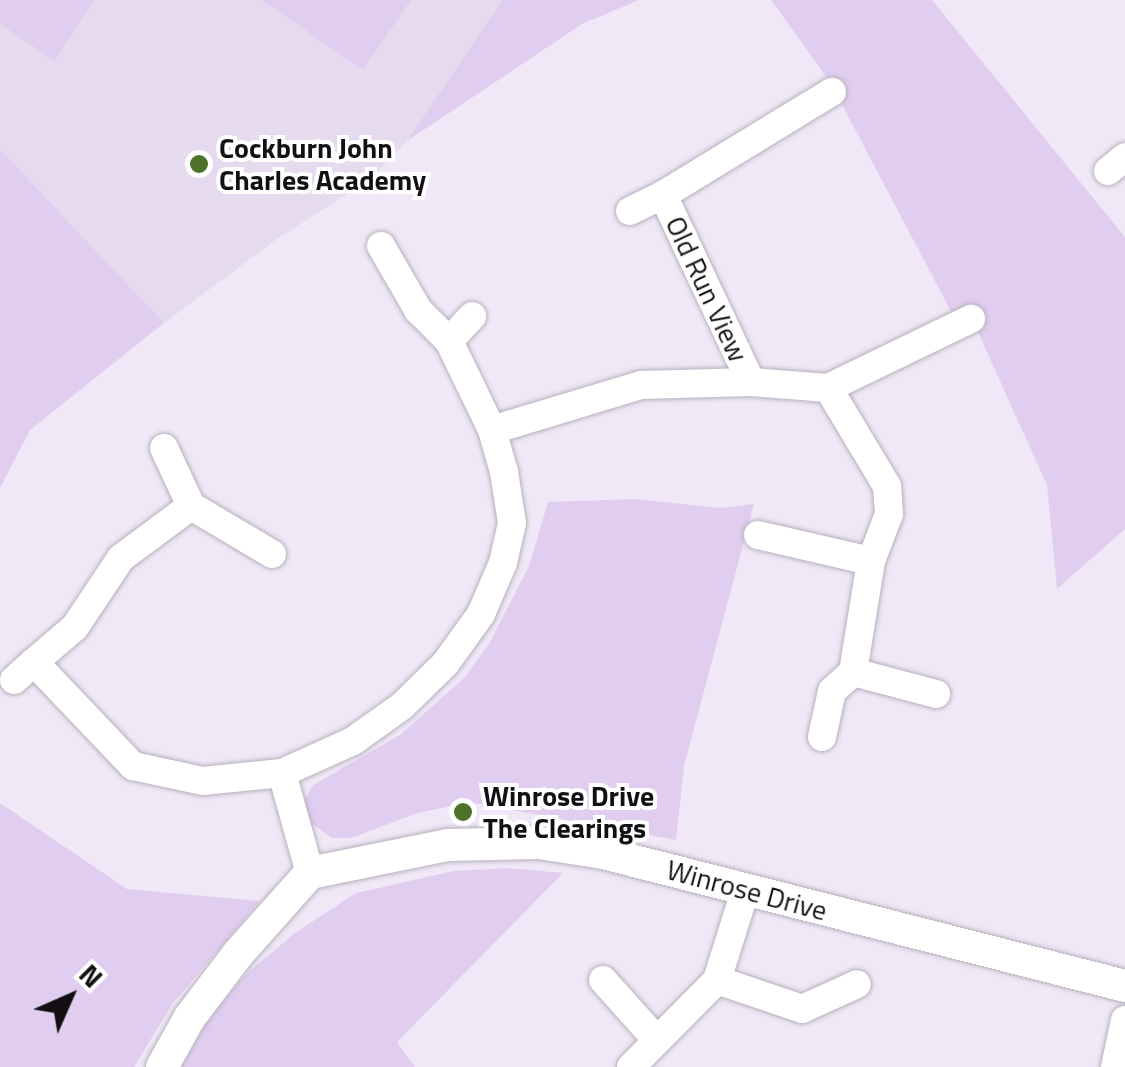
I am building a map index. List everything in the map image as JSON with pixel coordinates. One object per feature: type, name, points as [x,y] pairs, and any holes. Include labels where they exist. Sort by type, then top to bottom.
[{"type":"street","name":"Old Run View","points":[[630,211],[832,92]]},
{"type":"street","name":"Old Run View","points":[[663,195],[751,382]]},
{"type":"street","points":[[191,506],[121,558],[75,627],[24,671],[133,766],[204,780],[282,772],[353,740],[402,706],[444,664],[481,614],[503,563],[512,523],[504,472],[492,430],[450,341],[418,310],[381,246]]},
{"type":"street","points":[[450,341],[472,316]]},
{"type":"street","points":[[492,430],[641,385],[751,382],[828,388],[972,319]]},
{"type":"street","points":[[822,737],[832,691],[852,672],[870,561],[890,514],[887,486],[828,388]]},
{"type":"street","points":[[164,448],[191,506],[272,554]]},
{"type":"street","points":[[758,535],[870,561]]},
{"type":"street","points":[[852,672],[936,694]]},
{"type":"street","points":[[162,1067],[190,1017],[238,954],[310,873],[282,772]]},
{"type":"street","name":"Winrose Drive","points":[[310,873],[448,845],[539,843],[603,853],[1125,986]]},
{"type":"street","points":[[631,1067],[717,980],[745,891]]},
{"type":"street","points":[[603,980],[656,1039]]},
{"type":"street","points":[[717,980],[802,1009],[857,984]]},
{"type":"street","points":[[1115,1067],[1125,1020]]},
{"type":"shaded area","name":"Cockburn John Charles Academy","points":[[0,0],[502,0],[407,141],[370,179],[277,239],[164,323],[0,149]]},
{"type":"shaded area","points":[[0,0],[94,0],[55,61],[0,24]]},
{"type":"shaded area","points":[[262,0],[411,0],[363,70]]},
{"type":"shaded area","points":[[502,0],[639,0],[582,24],[407,141]]},
{"type":"shaded area","points":[[771,0],[932,0],[1125,237],[1125,529],[1057,589],[1047,485],[972,319],[954,317],[830,82]]},
{"type":"shaded area","points":[[0,149],[164,323],[30,430],[0,488]]},
{"type":"shaded area","points":[[635,499],[720,508],[754,504],[684,766],[676,840],[468,802],[414,814],[352,838],[332,838],[308,821],[303,803],[313,785],[400,735],[464,678],[489,644],[529,566],[548,502]]},
{"type":"shaded area","points":[[0,803],[127,889],[260,901],[173,1003],[134,1067],[0,1067]]},
{"type":"shaded area","points":[[507,868],[563,873],[397,1042],[415,1067],[181,1067],[208,1020],[246,974],[295,933],[356,893],[454,871]]},
{"type":"place","name":"Cockburn John Charles Academy","points":[[199,164]]},
{"type":"place","name":"Winrose Drive The Clearings","points":[[463,812]]}]
